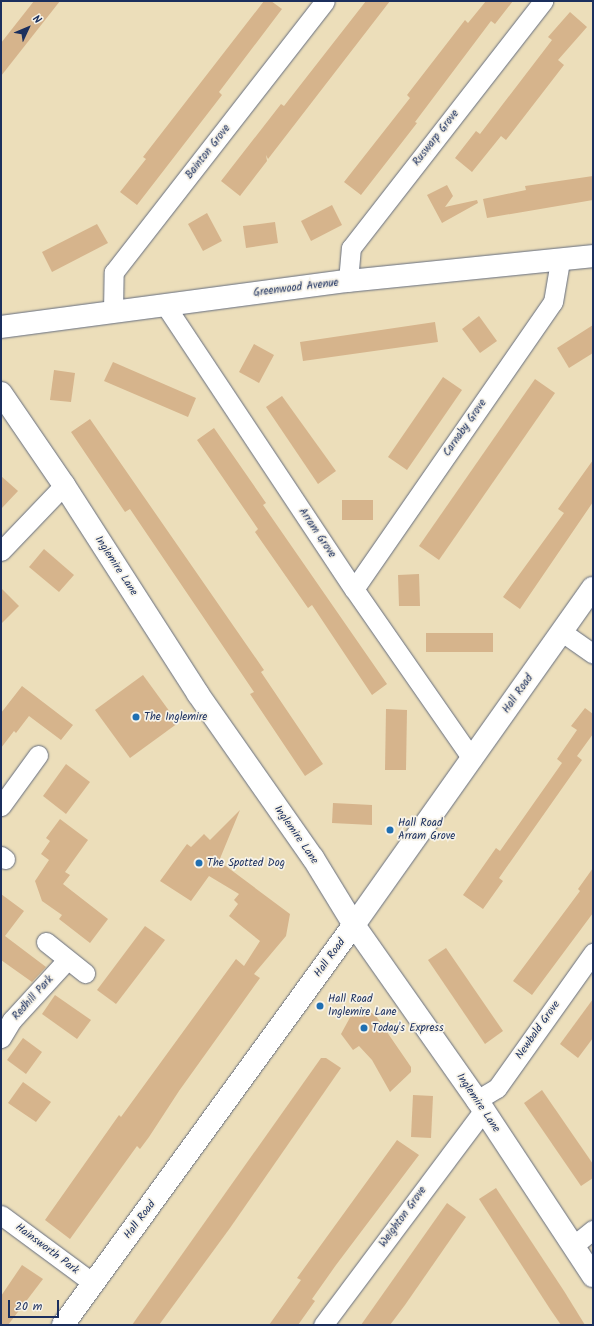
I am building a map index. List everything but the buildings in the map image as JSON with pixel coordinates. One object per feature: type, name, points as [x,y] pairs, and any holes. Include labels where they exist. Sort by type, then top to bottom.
[{"type":"street","name":"Bainton Grove","points":[[113,311],[114,272],[325,1]]},
{"type":"street","name":"Ruswarp Grove","points":[[348,281],[351,248],[543,1]]},
{"type":"street","name":"Greenwood Avenue","points":[[1,327],[348,281],[560,261],[593,256]]},
{"type":"street","name":"Carnaby Grove","points":[[354,589],[552,302],[560,261]]},
{"type":"street","name":"Arram Grove","points":[[165,305],[354,589],[472,759]]},
{"type":"street","name":"Inglemire Lane","points":[[1,393],[64,485],[198,694],[313,858],[354,925],[481,1105],[593,1276]]},
{"type":"street","points":[[1,551],[64,485]]},
{"type":"street","name":"Hall Road","points":[[63,1325],[354,925],[593,588]]},
{"type":"street","points":[[562,632],[593,654]]},
{"type":"street","points":[[1,806],[38,755]]},
{"type":"street","points":[[46,942],[66,960],[86,973]]},
{"type":"street","name":"Newbald Grove","points":[[481,1105],[497,1088],[593,953]]},
{"type":"street","name":"Redhill Park","points":[[1,1038],[12,1020],[66,960]]},
{"type":"street","name":"Weighton Grove","points":[[323,1325],[481,1105]]},
{"type":"street","name":"Hainsworth Park","points":[[1,1215],[93,1283]]},
{"type":"street","points":[[573,1246],[593,1230]]},
{"type":"place","name":"The Inglemire","points":[[136,717]]},
{"type":"place","name":"Hall Road Arram Grove","points":[[390,830]]},
{"type":"place","name":"The Spotted Dog","points":[[199,863]]},
{"type":"place","name":"Hall Road Inglemire Lane","points":[[320,1006]]},
{"type":"place","name":"Today's Express","points":[[364,1028]]}]
